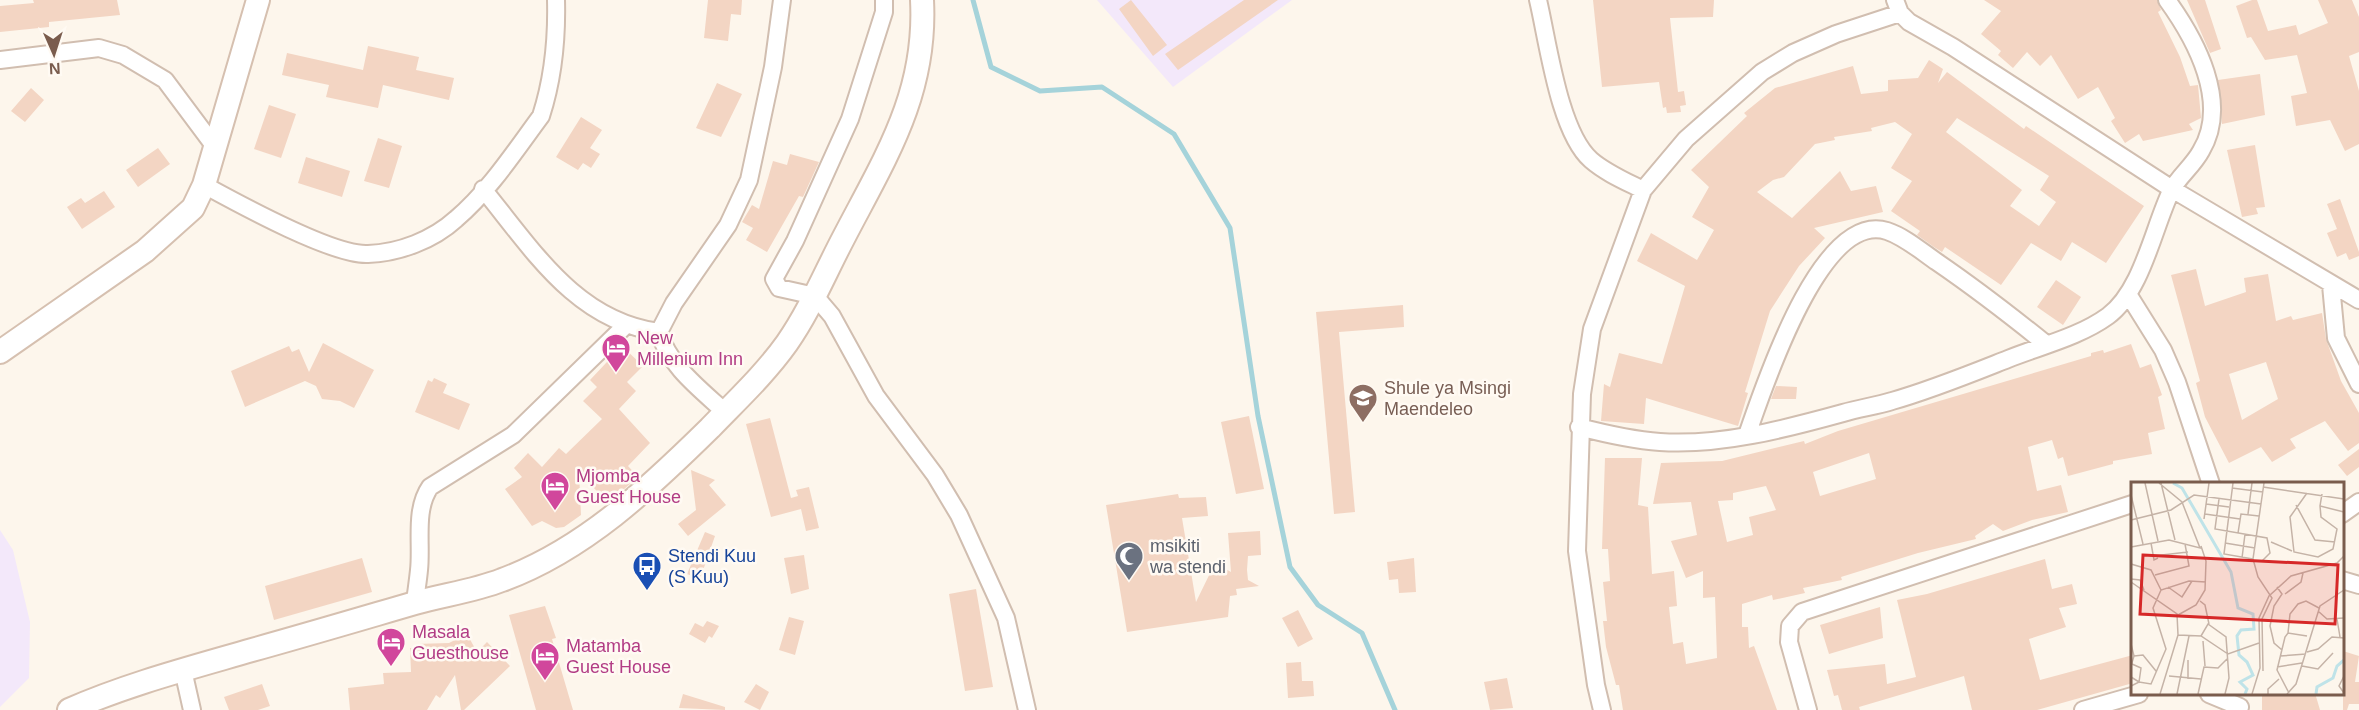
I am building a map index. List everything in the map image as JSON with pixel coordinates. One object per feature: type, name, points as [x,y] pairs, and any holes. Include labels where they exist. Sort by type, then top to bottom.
[{"type":"main road","points":[[0,352],[145,251],[193,208],[204,185],[258,0]]},
{"type":"main road","points":[[69,710],[111,692],[183,670],[502,580],[562,552],[591,534],[642,493],[725,412],[786,344],[816,296],[843,238],[890,153],[915,84],[923,19],[922,0]]},
{"type":"street","points":[[204,185],[289,228],[338,248],[366,255],[393,251],[421,242],[457,219],[541,116],[547,96],[554,49],[556,0]]},
{"type":"street","points":[[725,412],[691,380],[664,349],[659,333],[674,303],[728,225],[749,180],[773,67],[782,0]]},
{"type":"street","points":[[884,0],[884,12],[850,118],[795,241],[774,279],[779,288],[816,296],[844,333],[876,396],[935,475],[977,548],[1006,618],[1026,710]]},
{"type":"street","points":[[1538,0],[1567,119],[1576,142],[1591,160],[1615,177],[1643,190]]},
{"type":"street","points":[[1579,427],[1619,437],[1662,442],[1747,435],[1796,427],[1893,401],[2067,337],[2109,315],[2128,294],[2172,189],[2202,150],[2210,132],[2212,108],[2208,82],[2192,37],[2167,0]]},
{"type":"street","points":[[1602,710],[1596,685],[1577,551],[1579,427],[1592,329],[1643,190],[1686,139],[1732,96],[1762,72],[1793,53],[1898,7],[1908,22],[1953,47],[2172,189],[2359,300]]},
{"type":"street","points":[[0,60],[99,48],[123,55],[165,80],[215,147]]},
{"type":"street","points":[[483,189],[569,291],[611,319],[659,333]]},
{"type":"street","points":[[1747,435],[1794,312],[1840,246],[1864,230],[1885,230],[1905,240],[1985,295],[2046,344]]},
{"type":"street","points":[[2331,285],[2336,338],[2359,384]]},
{"type":"street","points":[[2128,294],[2163,350],[2177,382],[2205,482]]},
{"type":"street","points":[[415,603],[420,569],[421,513],[425,495],[430,487],[513,435],[626,325]]},
{"type":"street","points":[[2344,513],[2359,502]]},
{"type":"street","points":[[1808,710],[1789,642],[1790,626],[1802,612],[2131,505]]},
{"type":"street","points":[[2344,580],[2359,585]]},
{"type":"street","points":[[183,670],[192,710]]},
{"type":"street","points":[[2086,709],[2132,695]]},
{"type":"street","points":[[2215,695],[2240,703]]},
{"type":"shaded area","points":[[1097,0],[1292,0],[1173,87]]},
{"type":"shaded area","points":[[0,530],[13,550],[30,622],[29,678],[0,707]]},
{"type":"building","points":[[33,0],[117,0],[120,15],[49,22],[49,27],[0,32],[0,6],[34,3]]},
{"type":"building","points":[[708,0],[742,0],[741,15],[731,14],[728,41],[704,38]]},
{"type":"building","points":[[1131,0],[1167,45],[1153,56],[1119,9]]},
{"type":"building","points":[[1244,0],[1278,0],[1178,70],[1165,54]]},
{"type":"building","points":[[1593,0],[1714,0],[1713,17],[1670,18],[1678,92],[1684,91],[1686,105],[1680,106],[1681,112],[1667,113],[1666,107],[1663,108],[1659,82],[1602,87]]},
{"type":"building","points":[[1984,0],[2157,0],[2161,10],[2158,12],[2180,57],[2190,86],[2198,85],[2201,118],[2189,124],[2193,130],[2143,141],[2139,134],[2125,143],[2111,121],[2115,118],[2098,87],[2078,99],[2051,55],[2040,66],[2027,52],[2013,68],[1998,55],[2001,51],[1981,34],[2001,11]]},
{"type":"building","points":[[2187,0],[2205,0],[2221,49],[2210,53]]},
{"type":"building","points":[[2257,0],[2268,31],[2296,25],[2299,35],[2328,23],[2318,0],[2352,0],[2359,17],[2359,52],[2349,56],[2359,91],[2359,144],[2345,151],[2330,120],[2296,126],[2291,96],[2307,93],[2297,55],[2265,60],[2251,37],[2247,38],[2236,6]]},
{"type":"building","points":[[368,46],[419,57],[416,70],[454,78],[449,100],[383,85],[378,108],[326,97],[329,85],[282,75],[287,53],[363,70]]},
{"type":"building","points":[[1929,60],[1943,69],[1938,83],[1947,72],[2024,129],[2026,126],[2144,206],[2106,263],[2072,242],[2061,261],[2031,243],[2001,285],[1945,247],[1942,252],[1934,247],[1917,235],[1920,231],[1891,211],[1912,181],[1891,168],[1912,134],[1895,122],[1871,128],[1872,131],[1834,137],[1835,140],[1815,144],[1784,177],[1773,180],[1757,192],[1792,218],[1840,171],[1851,191],[1876,186],[1883,212],[1814,228],[1825,238],[1799,266],[1770,311],[1745,392],[1748,393],[1738,426],[1646,398],[1644,424],[1601,421],[1604,384],[1610,387],[1619,353],[1662,364],[1685,286],[1637,261],[1651,233],[1697,260],[1714,230],[1692,217],[1709,187],[1691,170],[1747,116],[1744,113],[1775,88],[1853,66],[1861,94],[1888,91],[1888,80],[1918,78]],"holes":[[[1957,118],[2049,176],[2040,190],[2056,202],[2039,226],[2010,206],[2022,190],[1946,132]]]},
{"type":"building","points":[[2260,74],[2265,115],[2222,124],[2218,80]]},
{"type":"building","points":[[717,83],[742,94],[721,137],[696,128]]},
{"type":"building","points":[[31,88],[44,100],[25,122],[11,111]]},
{"type":"building","points":[[269,105],[296,114],[281,158],[254,149]]},
{"type":"building","points":[[581,117],[602,130],[590,148],[600,154],[591,168],[583,163],[578,170],[556,157]]},
{"type":"building","points":[[378,138],[402,146],[389,188],[364,181]]},
{"type":"building","points":[[2255,145],[2265,207],[2256,208],[2258,214],[2242,217],[2227,150]]},
{"type":"building","points":[[158,148],[170,164],[138,187],[126,170]]},
{"type":"building","points":[[790,154],[819,162],[803,197],[799,196],[767,252],[746,240],[753,228],[742,222],[752,205],[759,209],[773,161],[787,165]]},
{"type":"building","points":[[306,157],[350,171],[342,197],[298,183]]},
{"type":"building","points":[[104,191],[115,207],[82,229],[67,207],[81,198],[85,203]]},
{"type":"building","points":[[2340,199],[2359,252],[2359,256],[2349,260],[2346,253],[2337,257],[2327,233],[2337,229],[2327,204]]},
{"type":"building","points":[[2196,269],[2205,306],[2246,292],[2244,278],[2268,274],[2276,321],[2291,316],[2293,320],[2322,313],[2326,339],[2341,381],[2359,413],[2359,443],[2348,451],[2325,421],[2290,439],[2296,448],[2272,462],[2261,447],[2229,463],[2205,417],[2196,383],[2200,381],[2171,275]],"holes":[[[2266,362],[2278,399],[2242,420],[2229,374]]]},
{"type":"building","points":[[2056,280],[2081,297],[2063,325],[2037,307]]},
{"type":"building","points":[[1403,305],[1404,327],[1339,332],[1355,512],[1334,514],[1316,312]]},
{"type":"building","points":[[323,343],[374,370],[354,408],[340,401],[322,399],[316,386],[305,381],[245,407],[231,371],[289,346],[292,352],[299,349],[309,372]]},
{"type":"building","points":[[2131,344],[2140,368],[2151,364],[2162,395],[2158,397],[2165,429],[2148,433],[2152,454],[2113,461],[2113,464],[2068,476],[2063,457],[2058,459],[2052,440],[2028,447],[2037,491],[2061,485],[2068,512],[2032,520],[2003,531],[1993,524],[1975,536],[1976,539],[1918,553],[1841,577],[1842,580],[1803,588],[1805,593],[1773,600],[1772,595],[1742,604],[1742,627],[1748,627],[1749,648],[1754,646],[1777,710],[1623,710],[1619,685],[1616,685],[1606,647],[1603,621],[1607,621],[1603,582],[1610,581],[1608,549],[1602,549],[1605,458],[1642,458],[1638,505],[1648,507],[1652,574],[1674,571],[1677,606],[1669,607],[1673,644],[1683,642],[1686,664],[1717,658],[1715,597],[1703,598],[1703,571],[1686,578],[1671,541],[1697,535],[1691,502],[1653,504],[1661,463],[1722,461],[1804,441],[1805,444],[1838,431],[2091,356],[2091,353],[2103,350],[2104,353]],"holes":[[[1869,453],[1876,479],[1820,496],[1813,472]],[[1766,486],[1776,510],[1749,517],[1753,535],[1727,542],[1718,501],[1733,500],[1733,493]]]},
{"type":"building","points":[[622,346],[643,366],[627,382],[636,391],[619,409],[650,443],[628,466],[638,477],[608,503],[579,472],[581,515],[564,527],[556,528],[542,521],[532,526],[505,489],[522,477],[514,468],[528,453],[542,467],[559,448],[566,454],[602,419],[583,401],[597,387],[590,380]]},
{"type":"building","points":[[434,378],[447,384],[443,393],[470,404],[459,430],[415,412],[428,380],[432,382]]},
{"type":"building","points":[[1776,386],[1797,387],[1796,399],[1771,399]]},
{"type":"building","points":[[1249,416],[1264,489],[1236,494],[1221,422]]},
{"type":"building","points":[[770,418],[791,498],[798,496],[796,490],[809,487],[819,528],[806,531],[801,509],[771,517],[746,424]]},
{"type":"building","points":[[2359,449],[2359,467],[2347,476],[2338,465]]},
{"type":"building","points":[[691,470],[715,480],[709,485],[726,505],[688,536],[678,524],[696,510]]},
{"type":"building","points":[[1178,494],[1179,498],[1206,497],[1208,516],[1182,518],[1196,602],[1215,563],[1231,572],[1228,533],[1260,531],[1261,555],[1248,556],[1247,570],[1248,580],[1259,586],[1236,589],[1237,595],[1230,596],[1228,617],[1127,632],[1106,505]]},
{"type":"building","points":[[705,532],[715,536],[700,579],[687,574]]},
{"type":"building","points":[[804,555],[809,589],[791,594],[784,558]]},
{"type":"building","points":[[362,558],[372,592],[274,620],[265,586]]},
{"type":"building","points":[[1414,558],[1416,592],[1399,593],[1398,579],[1389,580],[1387,562]]},
{"type":"building","points":[[2045,559],[2052,589],[2072,584],[2077,604],[2059,608],[2066,627],[2029,639],[2040,680],[2131,656],[2131,684],[2037,710],[1972,710],[1964,676],[1859,707],[1860,710],[1842,710],[1838,695],[1834,696],[1827,670],[1885,664],[1887,684],[1916,677],[1897,600],[1927,594]]},
{"type":"building","points":[[976,589],[993,687],[965,691],[949,594]]},
{"type":"building","name":"Matamba Guest House","points":[[545,606],[556,638],[552,639],[573,710],[536,710],[509,615]]},
{"type":"building","points":[[1880,607],[1883,638],[1829,654],[1820,625]]},
{"type":"building","points":[[1298,610],[1313,639],[1298,647],[1282,618]]},
{"type":"building","points":[[789,617],[804,621],[795,655],[779,650]]},
{"type":"building","points":[[707,621],[719,626],[712,638],[709,636],[705,643],[689,634],[695,623],[703,627]]},
{"type":"building","points":[[467,634],[477,652],[487,642],[510,666],[464,710],[461,710],[455,675],[440,698],[436,695],[427,710],[350,710],[348,688],[384,684],[383,673],[411,672],[410,648],[415,648],[415,644],[449,643]]},
{"type":"building","points":[[2344,651],[2359,656],[2355,682],[2359,682],[2359,704],[2349,704],[2347,710],[2343,710]]},
{"type":"building","points":[[1301,662],[1302,681],[1313,681],[1314,696],[1288,698],[1286,663]]},
{"type":"building","points":[[1507,678],[1513,708],[1490,710],[1484,682]]},
{"type":"building","points":[[262,684],[270,706],[258,710],[229,710],[224,697]]},
{"type":"building","points":[[756,684],[769,692],[760,710],[744,702]]},
{"type":"building","points":[[683,694],[725,707],[725,710],[679,708]]},
{"type":"building","points":[[2262,695],[2316,695],[2320,710],[2262,710]]},
{"type":"waterway","points":[[973,0],[991,67],[1040,91],[1102,87],[1174,134],[1230,228],[1258,416],[1290,567],[1318,605],[1362,633],[1395,710]]},
{"type":"place","name":"New Millenium Inn","points":[[616,374]]},
{"type":"place","name":"Shule ya Msingi Maendeleo","points":[[1363,424]]},
{"type":"place","name":"Mjomba Guest House","points":[[555,512]]},
{"type":"place","name":"msikiti wa stendi","points":[[1129,582]]},
{"type":"place","name":"Stendi Kuu (S Kuu)","points":[[647,592]]},
{"type":"place","name":"Masala Guesthouse","points":[[391,668]]},
{"type":"place","name":"Matamba Guest House","points":[[545,682]]}]
